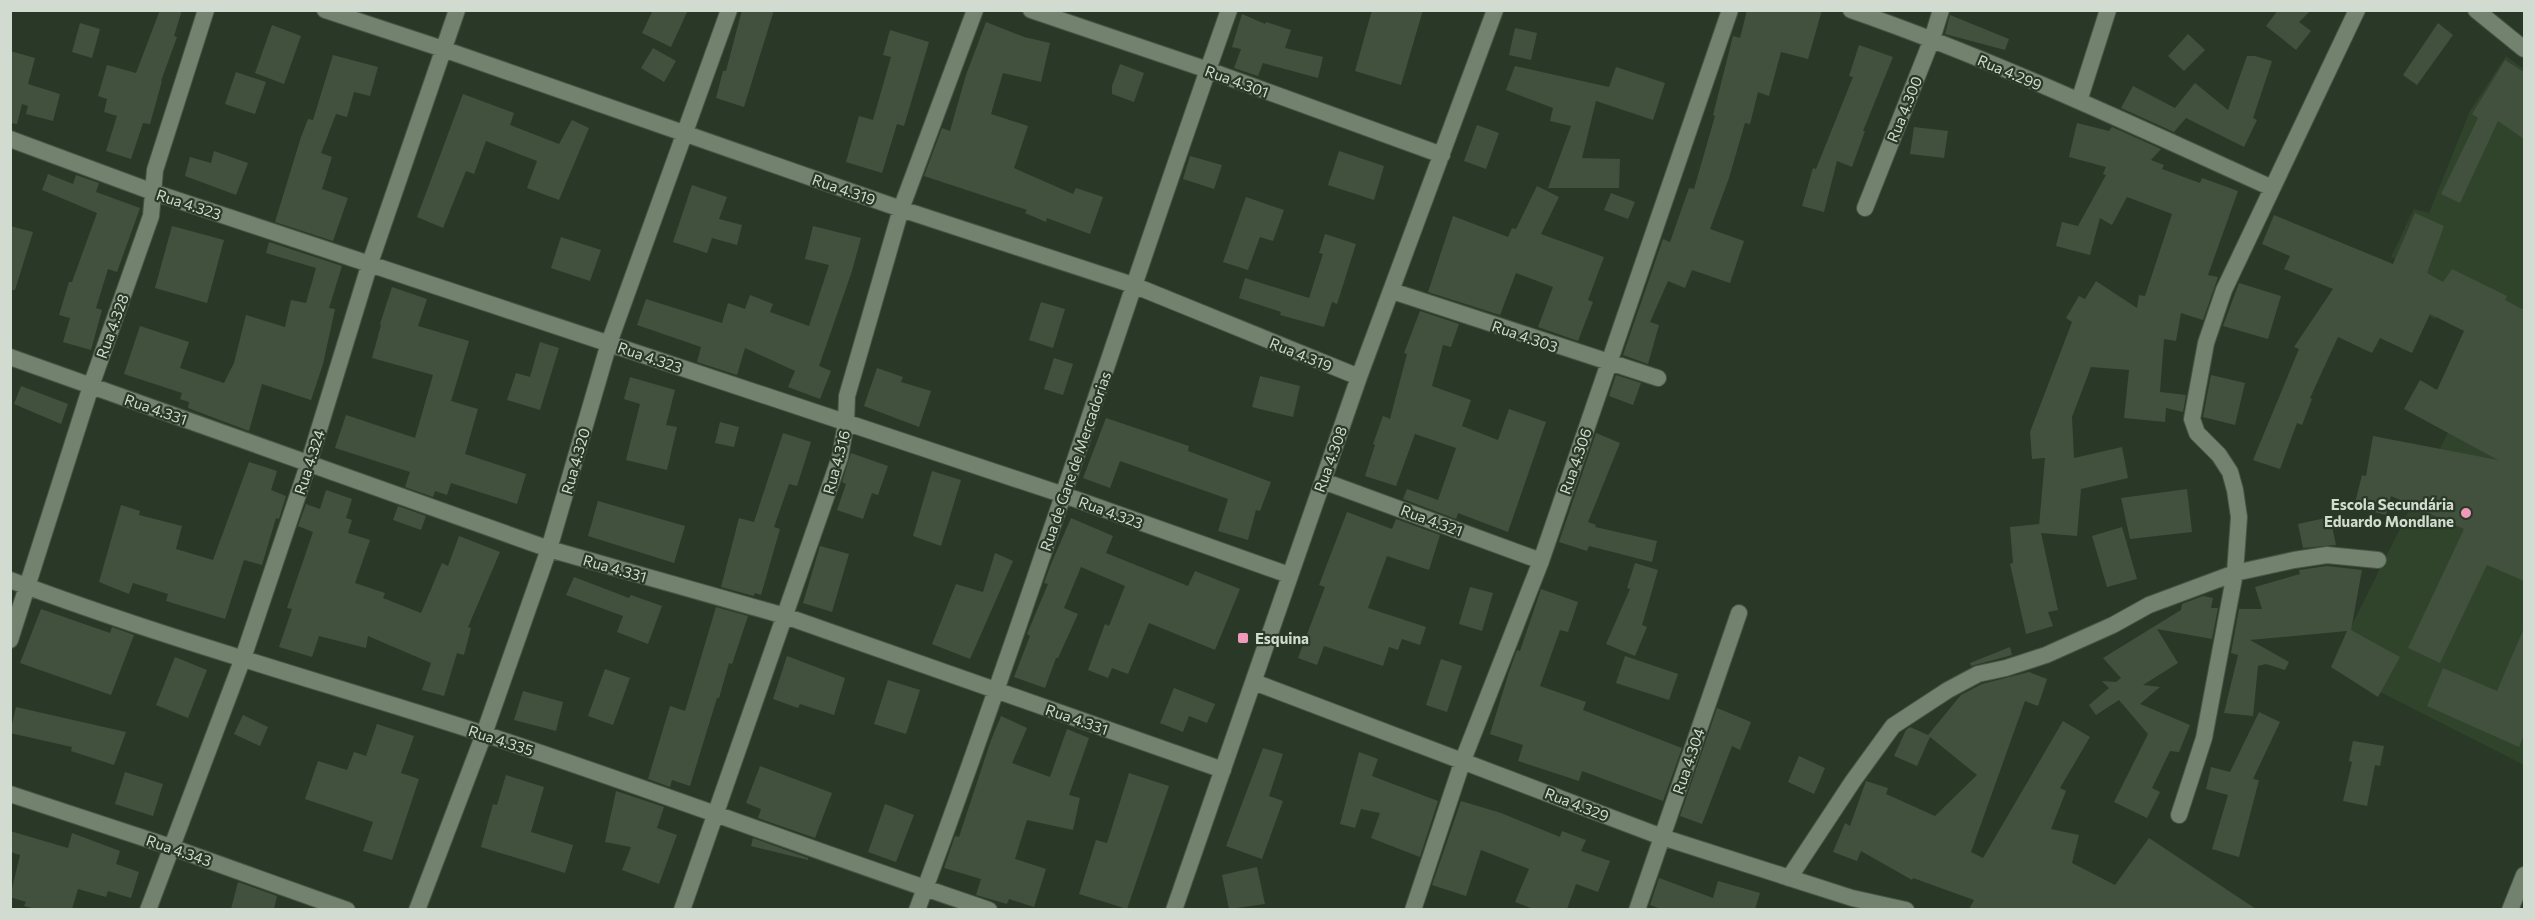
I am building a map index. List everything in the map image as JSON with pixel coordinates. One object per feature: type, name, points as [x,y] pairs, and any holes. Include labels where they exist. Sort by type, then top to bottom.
[{"type":"street","name":"Rua 4.328","points":[[10,640],[29,587],[91,386],[152,216],[155,170],[206,10]]},
{"type":"street","name":"Rua 4.319","points":[[325,10],[901,208],[1133,285],[1359,377]]},
{"type":"street","name":"Rua 4.324","points":[[148,909],[243,658],[309,462],[370,263],[457,10]]},
{"type":"street","name":"Rua 4.320","points":[[417,909],[484,734],[549,549],[609,343],[729,10]]},
{"type":"street","name":"Rua 4.316","points":[[682,909],[840,457],[846,423],[847,396],[901,208],[975,10]]},
{"type":"street","name":"Rua 4.301","points":[[1031,10],[1208,70],[1442,155]]},
{"type":"street","name":"Rua de Gare de Mercadorias","points":[[917,909],[1064,495],[1133,285],[1229,10]]},
{"type":"street","name":"Rua 4.308","points":[[1174,909],[1359,377],[1495,10]]},
{"type":"street","name":"Rua 4.306","points":[[1413,909],[1463,760],[1541,561],[1730,10]]},
{"type":"street","name":"Rua 4.299","points":[[1851,10],[1932,39],[2079,101],[2272,188]]},
{"type":"street","name":"Rua 4.300","points":[[1865,208],[1932,39],[1941,10]]},
{"type":"street","points":[[2079,101],[2108,10]]},
{"type":"street","points":[[2179,815],[2204,738],[2235,573],[2239,517],[2235,490],[2229,472],[2219,455],[2197,433],[2192,419],[2206,343],[2224,290],[2357,10]]},
{"type":"street","points":[[2476,10],[2524,49]]},
{"type":"street","name":"Rua 4.323","points":[[10,139],[153,192],[1064,495],[1289,575]]},
{"type":"street","name":"Rua 4.303","points":[[1392,291],[1609,364],[1658,378]]},
{"type":"street","name":"Rua 4.331","points":[[10,357],[549,549],[785,616],[1223,770]]},
{"type":"street","name":"Rua 4.321","points":[[1323,481],[1541,561]]},
{"type":"street","points":[[1789,878],[1853,781],[1893,726],[1948,690],[1978,674],[2046,655],[2113,625],[2149,605],[2235,573],[2327,555],[2378,560]]},
{"type":"street","name":"Rua 4.335","points":[[10,580],[243,658],[484,734],[989,909]]},
{"type":"street","name":"Rua 4.304","points":[[1637,909],[1738,613]]},
{"type":"street","name":"Rua 4.329","points":[[1254,682],[1662,837],[1789,878],[1851,904],[1906,909]]},
{"type":"street","name":"Rua 4.343","points":[[10,794],[171,847],[347,909]]},
{"type":"street","points":[[2510,909],[2524,875]]},
{"type":"shaded area","points":[[2506,56],[2524,69],[2524,353],[2442,309],[2435,319],[2395,298],[2410,265],[2391,257],[2414,209],[2429,213],[2470,111]]},
{"type":"shaded area","name":"Escola Secundária Eduardo Mondlane","points":[[2493,342],[2524,358],[2524,765],[2331,667]]},
{"type":"building","points":[[160,10],[182,10],[174,36],[177,37],[161,81],[150,124],[143,123],[131,159],[106,151],[117,116],[104,112],[107,99],[98,96],[107,65],[136,73]]},
{"type":"building","points":[[653,10],[688,10],[671,47],[642,33]]},
{"type":"building","points":[[742,10],[774,10],[744,107],[716,98],[723,71],[726,71]]},
{"type":"building","points":[[1372,10],[1423,10],[1401,85],[1355,71]]},
{"type":"building","points":[[1747,10],[1822,10],[1808,59],[1781,52],[1769,96],[1758,92],[1750,124],[1745,123],[1729,178],[1710,229],[1744,241],[1730,283],[1692,270],[1685,288],[1668,281],[1650,322],[1659,325],[1648,364],[1623,355],[1663,239],[1670,242],[1689,188],[1694,189],[1715,116],[1713,115],[1733,36],[1740,38]]},
{"type":"building","points":[[2278,10],[2311,10],[2299,22],[2311,31],[2296,50],[2266,26]]},
{"type":"building","points":[[1242,14],[1265,24],[1266,22],[1291,30],[1285,48],[1323,57],[1318,78],[1263,63],[1258,76],[1234,68],[1241,49],[1232,47]]},
{"type":"building","points":[[1950,15],[2009,39],[2005,50],[1945,34]]},
{"type":"building","points":[[986,22],[1024,37],[1050,43],[1041,82],[1003,73],[991,114],[1028,126],[1014,168],[1073,194],[1076,188],[1103,197],[1090,234],[1047,218],[1046,222],[1025,213],[1027,210],[924,176],[942,128],[950,131],[966,75]]},
{"type":"building","points":[[80,23],[100,29],[92,58],[72,52]]},
{"type":"building","points":[[2438,23],[2453,35],[2417,85],[2403,75]]},
{"type":"building","points":[[272,25],[301,36],[284,84],[255,73]]},
{"type":"building","points":[[1515,28],[1537,33],[1531,60],[1509,55]]},
{"type":"building","points":[[890,30],[929,42],[904,126],[897,124],[882,173],[846,162],[859,116],[873,120],[891,57],[883,55]]},
{"type":"building","points":[[2188,34],[2205,50],[2184,71],[2168,56]]},
{"type":"building","points":[[1859,45],[1893,57],[1863,131],[1865,131],[1852,167],[1837,161],[1824,212],[1802,206],[1813,168],[1816,169],[1853,77],[1849,76]]},
{"type":"building","points":[[653,48],[676,61],[664,82],[641,68]]},
{"type":"building","points":[[10,51],[35,58],[28,84],[60,94],[53,121],[26,114],[28,106],[22,104],[17,124],[10,123]]},
{"type":"building","points":[[333,55],[378,67],[370,96],[354,92],[347,117],[336,114],[321,153],[332,157],[322,189],[348,198],[333,241],[275,222],[301,137],[308,119],[313,120]]},
{"type":"building","points":[[2247,56],[2272,61],[2253,118],[2257,120],[2244,147],[2186,118],[2174,132],[2121,108],[2133,86],[2175,108],[2195,83],[2228,110]]},
{"type":"building","points":[[2505,60],[2524,72],[2524,139],[2498,121],[2460,203],[2441,194],[2478,118],[2472,114]]},
{"type":"building","points":[[1120,64],[1144,73],[1134,102],[1112,94],[1112,86]]},
{"type":"building","points":[[1515,66],[1609,87],[1616,67],[1665,83],[1653,120],[1596,101],[1582,158],[1620,159],[1619,188],[1548,188],[1571,126],[1550,121],[1553,108],[1506,90]]},
{"type":"building","points":[[236,72],[266,82],[255,114],[225,104]]},
{"type":"building","points":[[463,94],[514,113],[510,125],[559,144],[572,120],[589,128],[559,200],[527,188],[537,161],[486,141],[474,174],[466,171],[443,228],[417,217]]},
{"type":"building","points":[[2077,123],[2109,131],[2112,127],[2161,149],[2151,160],[2164,165],[2162,169],[2200,183],[2202,178],[2238,191],[2208,275],[2218,277],[2203,320],[2181,313],[2176,341],[2164,339],[2160,392],[2186,395],[2183,412],[2166,408],[2165,422],[2124,418],[2129,370],[2091,367],[2072,417],[2074,458],[2122,447],[2128,478],[2081,489],[2077,536],[2041,533],[2058,610],[2048,612],[2053,626],[2026,634],[2010,564],[2013,563],[2010,527],[2039,524],[2039,526],[2045,458],[2032,459],[2030,432],[2072,322],[2066,318],[2079,296],[2085,299],[2096,281],[2137,308],[2139,295],[2145,296],[2172,214],[2127,197],[2112,225],[2100,218],[2090,255],[2056,246],[2062,222],[2078,226],[2106,175],[2103,174],[2106,167],[2069,157]]},
{"type":"building","points":[[1477,125],[1499,133],[1486,169],[1464,161]]},
{"type":"building","points":[[1914,127],[1948,131],[1944,158],[1910,154]]},
{"type":"building","points":[[214,151],[248,163],[236,195],[185,176],[190,157],[211,163]]},
{"type":"building","points":[[1339,151],[1384,166],[1374,200],[1328,185]]},
{"type":"building","points":[[1190,156],[1222,165],[1214,189],[1183,179]]},
{"type":"building","points":[[48,174],[73,184],[76,175],[99,183],[96,192],[140,208],[117,272],[108,269],[96,308],[102,310],[91,350],[63,342],[70,318],[59,315],[69,282],[72,282],[97,213],[42,190]]},
{"type":"building","points":[[692,185],[727,197],[719,219],[742,225],[737,245],[712,238],[707,253],[673,242]]},
{"type":"building","points":[[1537,186],[1559,197],[1541,234],[1604,257],[1588,300],[1593,302],[1578,341],[1538,327],[1553,287],[1516,273],[1500,315],[1428,292],[1453,216],[1508,237],[1512,228],[1516,229]]},
{"type":"building","points":[[1611,193],[1635,202],[1628,219],[1604,210]]},
{"type":"building","points":[[1246,197],[1284,210],[1273,241],[1260,237],[1248,270],[1223,262]]},
{"type":"building","points":[[2415,213],[2444,226],[2427,273],[2443,282],[2452,269],[2507,296],[2505,300],[2524,310],[2524,581],[2487,565],[2440,663],[2408,648],[2464,529],[2391,496],[2386,515],[2354,507],[2362,475],[2366,476],[2373,436],[2498,460],[2404,409],[2420,380],[2437,390],[2464,331],[2430,314],[2412,353],[2380,338],[2372,353],[2338,337],[2310,398],[2312,399],[2302,425],[2297,423],[2280,469],[2253,460],[2299,349],[2294,347],[2333,289],[2284,269],[2290,256],[2262,244],[2274,215],[2393,264]]},
{"type":"building","points":[[10,226],[33,232],[15,290],[10,290]]},
{"type":"building","points":[[172,226],[224,240],[207,303],[155,288]]},
{"type":"building","points":[[813,226],[861,238],[819,366],[831,371],[820,399],[788,387],[795,371],[745,348],[737,375],[697,362],[701,347],[637,325],[646,299],[722,323],[728,303],[745,309],[750,295],[773,304],[770,312],[809,326],[829,265],[805,259]]},
{"type":"building","points":[[1325,234],[1356,244],[1337,304],[1332,302],[1324,327],[1280,315],[1281,312],[1239,298],[1245,278],[1309,298],[1323,254],[1319,253]]},
{"type":"building","points":[[561,237],[601,250],[590,281],[551,268]]},
{"type":"building","points":[[269,242],[342,266],[329,308],[335,309],[323,364],[311,400],[262,384],[249,431],[188,408],[189,402],[180,399],[182,393],[124,374],[140,326],[189,342],[180,368],[224,383],[234,363],[246,315],[285,327],[291,300],[306,303],[316,268],[266,253]]},
{"type":"building","points":[[2239,283],[2281,296],[2268,339],[2223,326]]},
{"type":"building","points":[[392,287],[427,299],[418,326],[469,341],[451,401],[478,409],[465,454],[526,474],[517,504],[451,483],[447,495],[435,491],[433,497],[405,487],[410,472],[335,448],[346,415],[415,438],[433,375],[372,358]]},
{"type":"building","points":[[1041,302],[1065,309],[1053,348],[1029,340]]},
{"type":"building","points":[[1420,311],[1459,324],[1451,347],[1443,345],[1432,386],[1471,400],[1462,426],[1498,440],[1509,409],[1546,422],[1508,532],[1458,513],[1456,519],[1403,499],[1407,489],[1438,500],[1456,448],[1415,434],[1396,486],[1365,476],[1383,416],[1390,419],[1407,354],[1404,353]]},
{"type":"building","points":[[540,342],[559,348],[540,410],[507,400],[516,373],[530,377]]},
{"type":"building","points":[[1054,358],[1073,364],[1063,395],[1044,389]]},
{"type":"building","points":[[877,368],[903,377],[901,382],[931,391],[919,427],[864,406]]},
{"type":"building","points":[[1616,375],[1641,383],[1633,405],[1609,396]]},
{"type":"building","points":[[2211,375],[2245,383],[2235,425],[2203,417]]},
{"type":"building","points":[[1260,376],[1300,386],[1293,417],[1252,407]]},
{"type":"building","points":[[630,377],[675,390],[666,425],[677,427],[667,470],[626,460],[640,404],[624,399]]},
{"type":"building","points":[[21,386],[68,404],[61,424],[14,404]]},
{"type":"building","points":[[1106,418],[1189,446],[1188,451],[1271,482],[1260,511],[1256,510],[1248,540],[1218,531],[1228,499],[1120,461],[1110,488],[1083,478]]},
{"type":"building","points":[[720,422],[739,427],[734,447],[715,443]]},
{"type":"building","points":[[783,433],[811,442],[797,486],[789,484],[774,527],[780,529],[761,595],[755,593],[754,596],[721,587],[739,518],[754,522]]},
{"type":"building","points":[[1596,433],[1620,443],[1588,522],[1596,525],[1595,527],[1657,541],[1652,562],[1589,546],[1587,551],[1559,542]]},
{"type":"building","points":[[851,453],[888,466],[878,495],[872,493],[863,519],[837,510],[846,484],[842,482]]},
{"type":"building","points":[[249,462],[277,471],[271,490],[286,496],[279,519],[276,518],[262,565],[244,560],[225,619],[166,601],[168,594],[133,583],[129,594],[99,582],[121,505],[140,511],[139,515],[182,526],[176,549],[213,560]]},
{"type":"building","points":[[932,471],[961,480],[941,546],[913,536]]},
{"type":"building","points":[[2187,489],[2192,532],[2130,539],[2121,498]]},
{"type":"building","points":[[326,490],[352,499],[346,518],[352,520],[348,533],[370,540],[355,583],[385,593],[383,598],[421,613],[442,563],[448,566],[459,536],[500,552],[468,627],[471,628],[464,655],[457,653],[444,696],[422,690],[431,663],[368,636],[366,648],[319,636],[312,657],[279,647],[292,609],[287,608],[313,532],[298,526],[306,504],[320,509]]},
{"type":"building","points":[[598,501],[685,526],[674,563],[588,536]]},
{"type":"building","points":[[398,506],[426,516],[421,530],[393,520]]},
{"type":"building","points":[[1347,512],[1392,529],[1396,519],[1440,535],[1429,570],[1387,556],[1368,608],[1426,627],[1420,645],[1402,639],[1398,650],[1389,647],[1383,666],[1324,646],[1317,665],[1298,658],[1325,587],[1319,585]]},
{"type":"building","points":[[2330,517],[2336,545],[2303,548],[2298,524]]},
{"type":"building","points":[[1071,518],[1113,536],[1106,553],[1188,586],[1195,571],[1240,589],[1215,650],[1149,623],[1128,674],[1112,668],[1108,678],[1088,670],[1105,624],[1109,626],[1125,586],[1081,567],[1064,608],[1078,614],[1056,658],[1045,688],[1014,677],[1030,636],[1027,634],[1048,584],[1044,583]]},
{"type":"building","points":[[2122,527],[2137,579],[2107,587],[2092,536]]},
{"type":"building","points":[[820,546],[849,554],[832,612],[803,603]]},
{"type":"building","points":[[995,553],[1013,561],[970,659],[932,644],[956,584],[983,592]]},
{"type":"building","points":[[1635,563],[1658,570],[1642,625],[1647,627],[1635,656],[1606,644],[1630,589],[1627,588]]},
{"type":"building","points":[[2327,566],[2362,570],[2351,630],[2400,657],[2378,697],[2331,667],[2347,631],[2250,640],[2289,662],[2285,670],[2266,664],[2258,666],[2253,716],[2224,713],[2238,655],[2231,653],[2239,609],[2262,609],[2255,587],[2300,574],[2299,570]]},
{"type":"building","points":[[574,577],[629,598],[631,595],[662,606],[648,644],[617,632],[623,616],[566,595]]},
{"type":"building","points":[[1470,587],[1493,593],[1482,631],[1459,624]]},
{"type":"building","points":[[1541,589],[1578,602],[1568,632],[1560,630],[1540,686],[1586,702],[1583,710],[1682,748],[1663,801],[1582,771],[1579,781],[1518,761],[1523,745],[1490,734],[1509,672],[1517,650],[1520,651]]},
{"type":"building","points":[[2203,596],[2213,598],[2211,608],[2218,608],[2212,639],[2157,629],[2178,663],[2143,685],[2160,687],[2140,704],[2190,725],[2179,752],[2170,751],[2152,788],[2160,792],[2147,818],[2114,802],[2148,734],[2119,700],[2096,715],[2089,705],[2109,688],[2102,681],[2116,682],[2121,678],[2103,658],[2181,610],[2182,604]]},
{"type":"building","points":[[716,607],[748,616],[732,664],[729,663],[719,698],[717,698],[690,786],[672,780],[670,787],[648,779],[670,706],[685,711]]},
{"type":"building","points":[[41,609],[110,633],[112,627],[134,635],[111,695],[20,663]]},
{"type":"building","points":[[2524,628],[2524,735],[2519,747],[2427,706],[2443,668],[2497,691]]},
{"type":"building","points":[[2010,647],[2012,655],[1971,666],[1970,663]]},
{"type":"building","points":[[787,656],[845,678],[834,715],[800,704],[798,708],[773,699]]},
{"type":"building","points":[[1625,656],[1678,674],[1669,700],[1616,683]]},
{"type":"building","points":[[175,657],[207,670],[188,718],[156,705]]},
{"type":"building","points":[[1441,659],[1462,666],[1447,712],[1426,705]]},
{"type":"building","points":[[605,669],[630,678],[613,725],[588,716]]},
{"type":"building","points":[[2029,672],[2047,679],[2038,706],[2025,701],[1971,852],[1983,858],[2063,721],[2090,737],[2060,788],[2066,791],[2051,829],[2079,835],[2072,863],[2115,885],[2149,838],[2256,909],[1969,909],[1974,900],[1913,878],[1912,880],[1861,851],[1857,861],[1833,852],[1845,823],[1850,826],[1866,781],[1888,788],[1886,794],[1935,816],[1977,775],[1930,737],[1917,766],[1894,756],[1906,730],[1910,727],[1928,735],[1961,695],[1982,684]]},
{"type":"building","points":[[888,680],[920,690],[906,734],[874,724]]},
{"type":"building","points":[[1174,688],[1215,704],[1207,723],[1189,716],[1183,732],[1160,723]]},
{"type":"building","points":[[523,691],[563,702],[556,731],[514,720]]},
{"type":"building","points":[[16,707],[126,732],[114,765],[71,751],[72,747],[10,733]]},
{"type":"building","points":[[1717,708],[1751,722],[1740,750],[1732,746],[1702,824],[1680,816]]},
{"type":"building","points":[[2259,712],[2280,722],[2253,779],[2259,780],[2239,857],[2212,849],[2228,795],[2206,789],[2211,767],[2230,772]]},
{"type":"building","points":[[243,715],[268,727],[260,746],[234,734]]},
{"type":"building","points":[[1001,716],[1027,728],[1012,763],[1050,777],[1067,729],[1089,738],[1069,795],[1080,798],[1073,830],[1027,820],[1015,859],[1046,869],[1034,907],[1009,899],[1007,904],[976,895],[981,879],[944,868],[955,836],[959,837]]},
{"type":"building","points":[[377,724],[414,736],[401,773],[419,779],[392,860],[363,851],[373,822],[305,799],[318,761],[347,770],[354,752],[366,756]]},
{"type":"building","points":[[2353,741],[2384,746],[2380,766],[2375,765],[2367,806],[2343,801],[2352,762],[2349,761]]},
{"type":"building","points":[[1263,748],[1283,754],[1269,796],[1283,801],[1262,859],[1226,846]]},
{"type":"building","points":[[1359,752],[1378,759],[1372,776],[1438,801],[1420,857],[1371,838],[1380,813],[1361,809],[1355,828],[1340,824]]},
{"type":"building","points":[[1799,756],[1825,768],[1814,794],[1788,782]]},
{"type":"building","points":[[760,766],[832,793],[815,838],[758,818],[761,809],[746,803]]},
{"type":"building","points":[[125,772],[163,784],[153,816],[115,804]]},
{"type":"building","points":[[1129,773],[1169,786],[1127,909],[1079,894],[1096,840],[1107,843]]},
{"type":"building","points":[[506,775],[544,787],[531,832],[573,845],[565,873],[481,847],[493,804],[497,805]]},
{"type":"building","points":[[616,791],[664,807],[657,828],[677,835],[659,884],[622,870],[631,847],[605,842]]},
{"type":"building","points":[[1461,801],[1501,813],[1560,837],[1562,831],[1586,840],[1581,851],[1610,861],[1598,892],[1576,884],[1567,909],[1533,909],[1515,902],[1529,869],[1481,850],[1466,896],[1432,885]]},
{"type":"building","points":[[885,804],[914,815],[896,862],[868,852]]},
{"type":"building","points":[[10,831],[68,848],[72,833],[120,851],[116,864],[139,872],[131,898],[108,891],[106,897],[78,889],[72,909],[36,909],[24,906],[26,902],[10,897],[20,855],[10,852]]},
{"type":"building","points":[[753,838],[808,858],[808,860],[751,846]]},
{"type":"building","points":[[1257,867],[1265,904],[1229,909],[1222,875]]},
{"type":"building","points":[[1659,878],[1713,898],[1718,881],[1760,893],[1755,909],[1661,909],[1650,905]]},
{"type":"building","points":[[238,882],[277,896],[274,909],[231,909]]},
{"type":"place","name":"Escola Secundária Eduardo Mondlane","points":[[2466,513]]},
{"type":"place","name":"Esquina","points":[[1243,638]]}]
